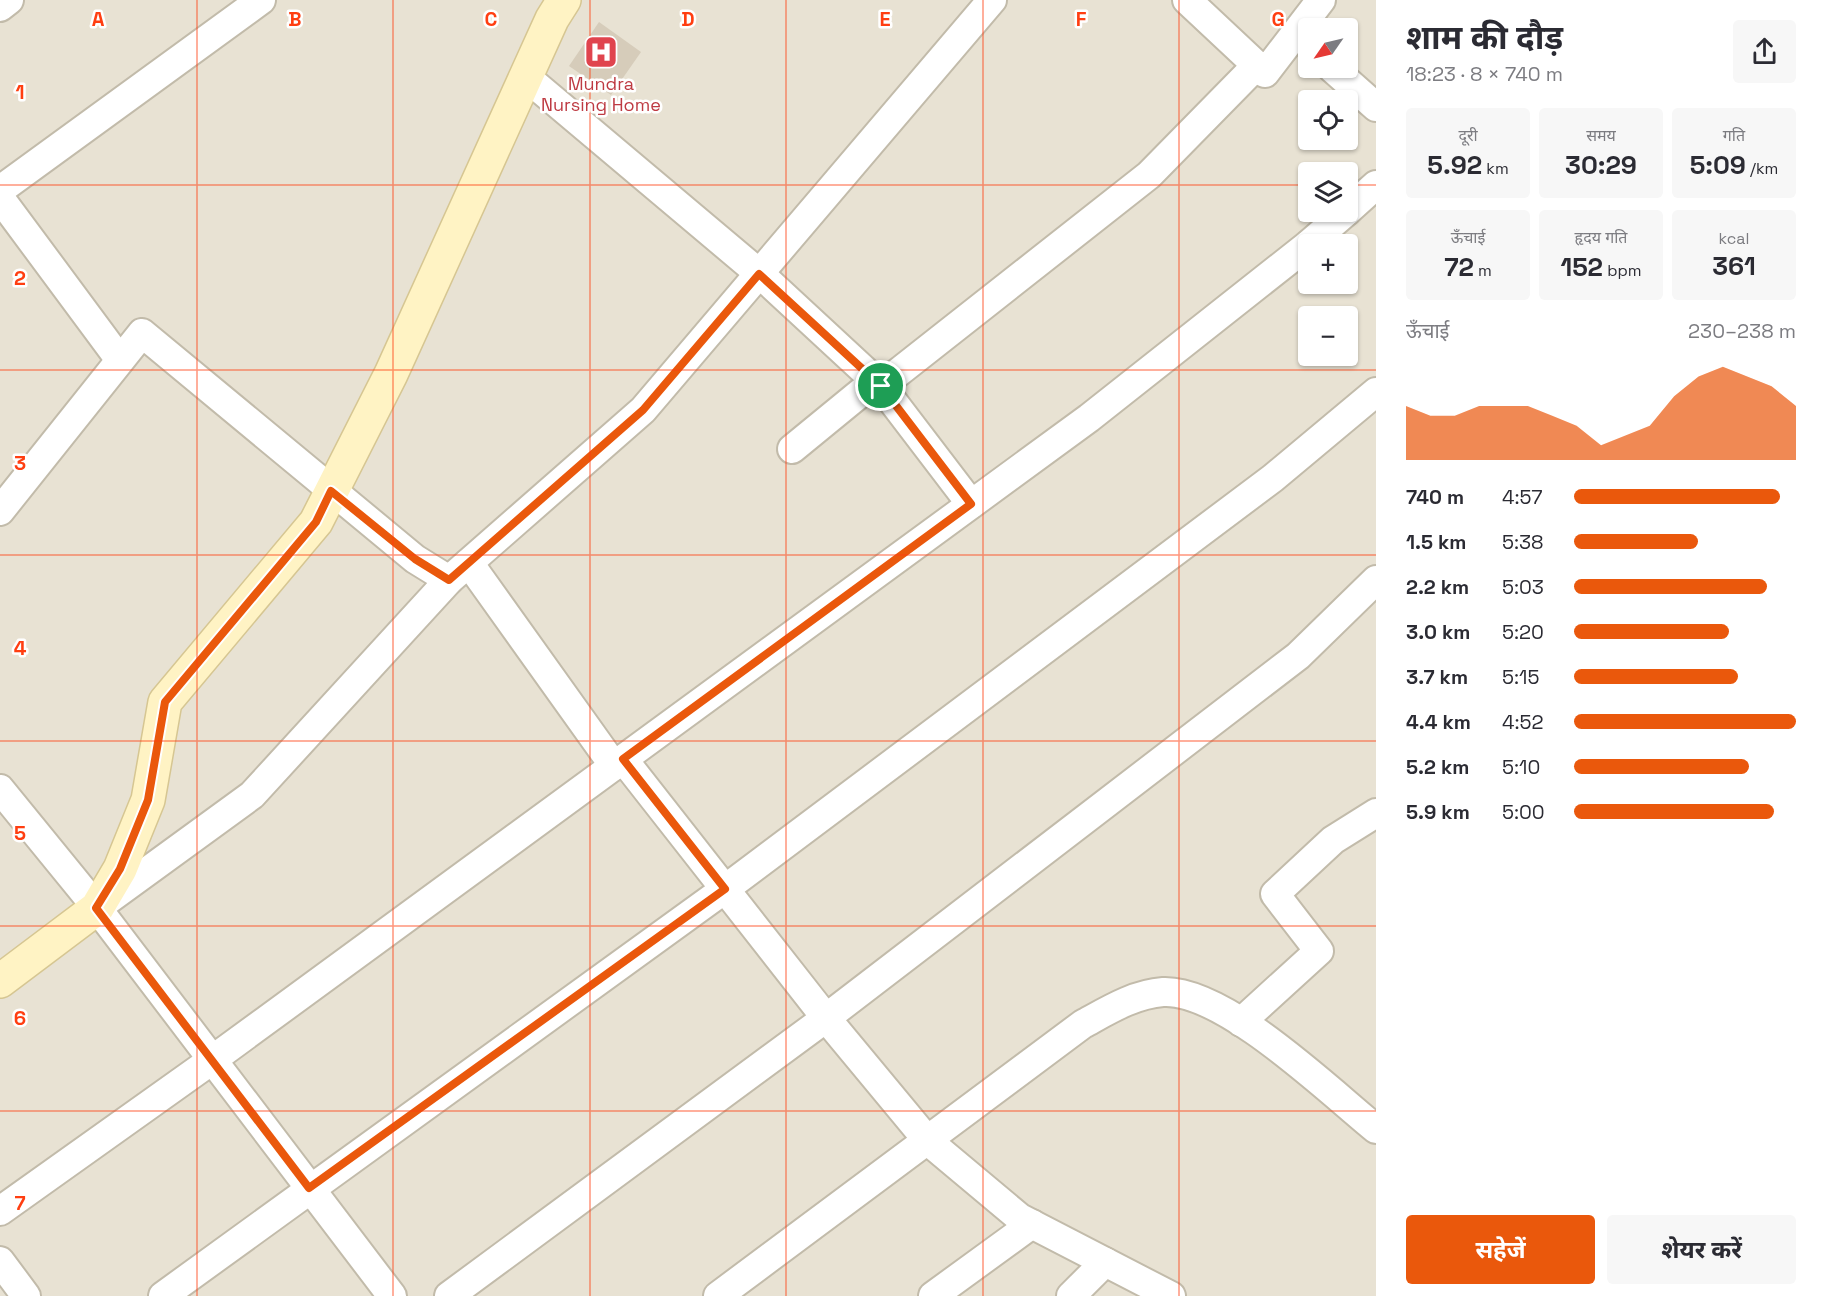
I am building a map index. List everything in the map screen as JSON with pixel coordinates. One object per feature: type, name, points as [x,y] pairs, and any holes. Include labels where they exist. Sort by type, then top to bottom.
[{"type":"main road","points":[[0,981],[96,908],[120,869],[148,800],[165,702],[316,522],[391,374],[526,77],[564,0]]},
{"type":"street","points":[[0,7],[9,0]]},
{"type":"street","points":[[0,190],[261,0]]},
{"type":"street","points":[[96,908],[252,795],[459,571],[643,410],[992,0]]},
{"type":"street","points":[[1187,0],[1264,73],[1298,43]]},
{"type":"street","points":[[1312,18],[1321,0]]},
{"type":"street","points":[[792,448],[1149,175],[1256,66]]},
{"type":"street","points":[[526,77],[759,274],[878,383],[971,504]]},
{"type":"street","points":[[1343,78],[1376,107]]},
{"type":"street","points":[[1358,201],[1376,185]]},
{"type":"street","points":[[0,198],[120,360]]},
{"type":"street","points":[[1321,234],[1335,222]]},
{"type":"street","points":[[0,1211],[212,1060],[1089,418],[1298,254]]},
{"type":"street","points":[[0,511],[142,333],[415,559],[459,571],[725,889],[826,1018],[928,1141],[1020,1218],[1171,1296]]},
{"type":"street","points":[[163,1296],[309,1188],[725,889],[1273,478],[1376,392]]},
{"type":"street","points":[[449,1296],[826,1018],[1298,656],[1376,580]]},
{"type":"street","points":[[0,789],[96,908],[392,1296]]},
{"type":"street","points":[[1241,1022],[1319,951],[1275,894],[1334,840],[1376,813]]},
{"type":"street","points":[[718,1296],[1083,1024],[1123,1002],[1164,992],[1197,998],[1254,1029],[1376,1129]]},
{"type":"street","points":[[933,1296],[1032,1224]]},
{"type":"street","points":[[0,1261],[26,1296]]},
{"type":"street","points":[[1071,1296],[1105,1262]]},
{"type":"shaded area","points":[[0,0],[1376,0],[1376,1296],[0,1296]]},
{"type":"building","points":[[599,22],[641,52],[611,95],[569,66]]},
{"type":"place","name":"Mundra Nursing Home","points":[[601,52]]},
{"type":"route","points":[[759,274],[881,386],[971,504],[623,759],[725,889],[309,1188],[96,908],[120,869],[148,800],[165,702],[316,522],[331,491],[415,559],[449,580],[643,410],[759,274]]}]
